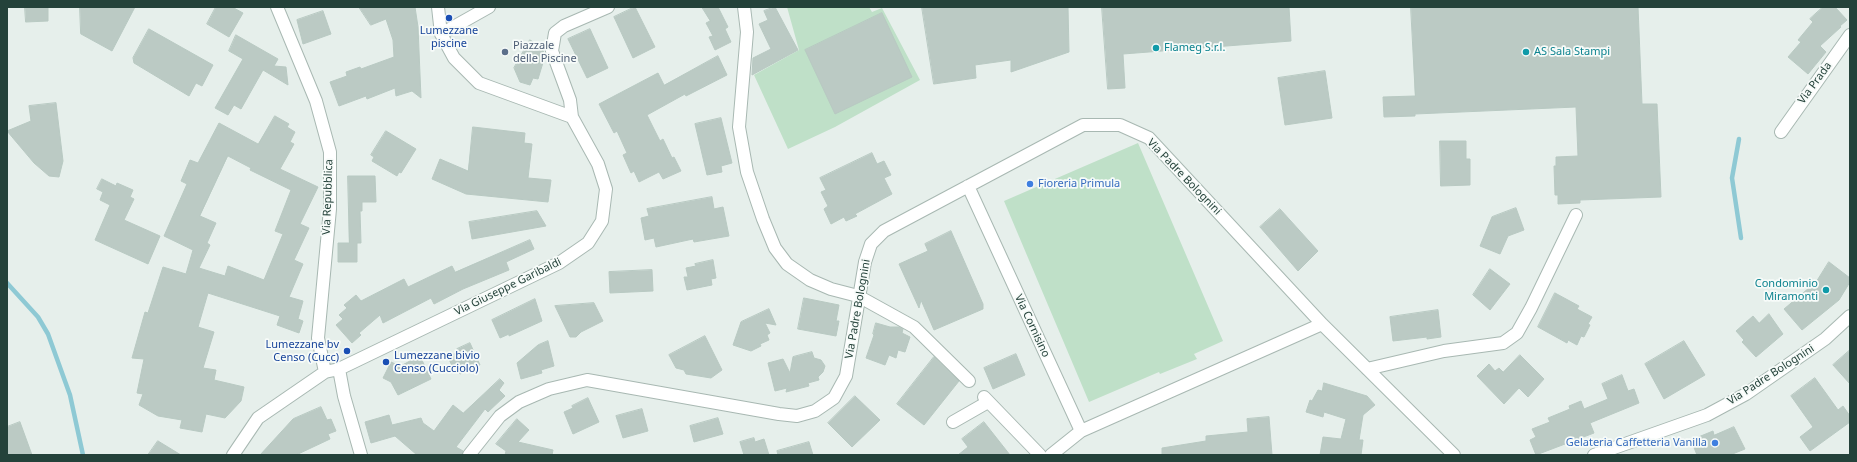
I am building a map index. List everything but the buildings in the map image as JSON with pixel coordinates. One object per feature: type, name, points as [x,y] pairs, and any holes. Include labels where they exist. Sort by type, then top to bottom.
[{"type":"street","name":"Via Repubblica","points":[[277,7],[316,101],[330,152],[330,209],[318,338],[325,372]]},
{"type":"street","points":[[438,7],[441,34],[454,58],[479,83],[572,116]]},
{"type":"street","points":[[441,34],[489,7]]},
{"type":"street","name":"Via Giuseppe Garibaldi","points":[[325,372],[339,369],[559,263],[588,243],[602,221],[606,189],[598,164],[572,116],[570,100],[552,51],[555,33],[564,26],[608,7]]},
{"type":"street","points":[[744,7],[747,32],[739,127],[747,172],[763,219],[775,248],[787,264],[810,280],[824,286],[858,296],[914,326],[969,381]]},
{"type":"street","name":"Via Prada","points":[[1781,132],[1850,35]]},
{"type":"street","name":"Via Padre Bolognini","points":[[471,454],[500,416],[519,402],[549,389],[587,380],[779,414],[797,416],[815,411],[834,398],[846,376],[858,296],[865,262],[871,244],[884,230],[1083,125],[1120,125],[1149,138],[1322,324],[1454,455]]},
{"type":"street","name":"Via Cornisino","points":[[968,186],[1081,431]]},
{"type":"street","points":[[1367,369],[1444,351],[1503,343],[1517,332],[1531,308],[1576,215]]},
{"type":"street","name":"Via Padre Bolognini","points":[[1594,455],[1707,415],[1746,394],[1825,340],[1850,316]]},
{"type":"street","points":[[1050,455],[1081,431],[1322,324]]},
{"type":"street","points":[[339,369],[344,396],[361,455]]},
{"type":"street","points":[[234,455],[258,418],[325,372]]},
{"type":"street","points":[[953,422],[986,400],[1040,455]]},
{"type":"green space","points":[[787,7],[869,7],[872,12],[882,8],[920,80],[835,127],[788,149],[754,75],[799,50]]},
{"type":"green space","points":[[1138,143],[1223,341],[1194,354],[1197,359],[1160,374],[1159,372],[1089,402],[1004,201]]},
{"type":"waterway","points":[[1739,139],[1732,178],[1741,238]]},
{"type":"waterway","points":[[7,283],[38,317],[48,334],[70,395],[83,455]]},
{"type":"place","name":"Lumezzane piscine","points":[[449,18]]},
{"type":"place","name":"Flameg S.r.l.","points":[[1156,48]]},
{"type":"place","name":"Piazzale delle Piscine","points":[[505,52]]},
{"type":"place","name":"AS Sala Stampi","points":[[1526,52]]},
{"type":"place","name":"Fioreria Primula","points":[[1030,184]]},
{"type":"place","name":"Condominio Miramonti","points":[[1826,290]]},
{"type":"place","name":"Lumezzane bv Censo (Cucc)","points":[[347,351]]},
{"type":"place","name":"Lumezzane bivio Censo (Cucciolo)","points":[[386,362]]},
{"type":"place","name":"Gelateria Caffetteria Vanilla","points":[[1715,443]]}]
